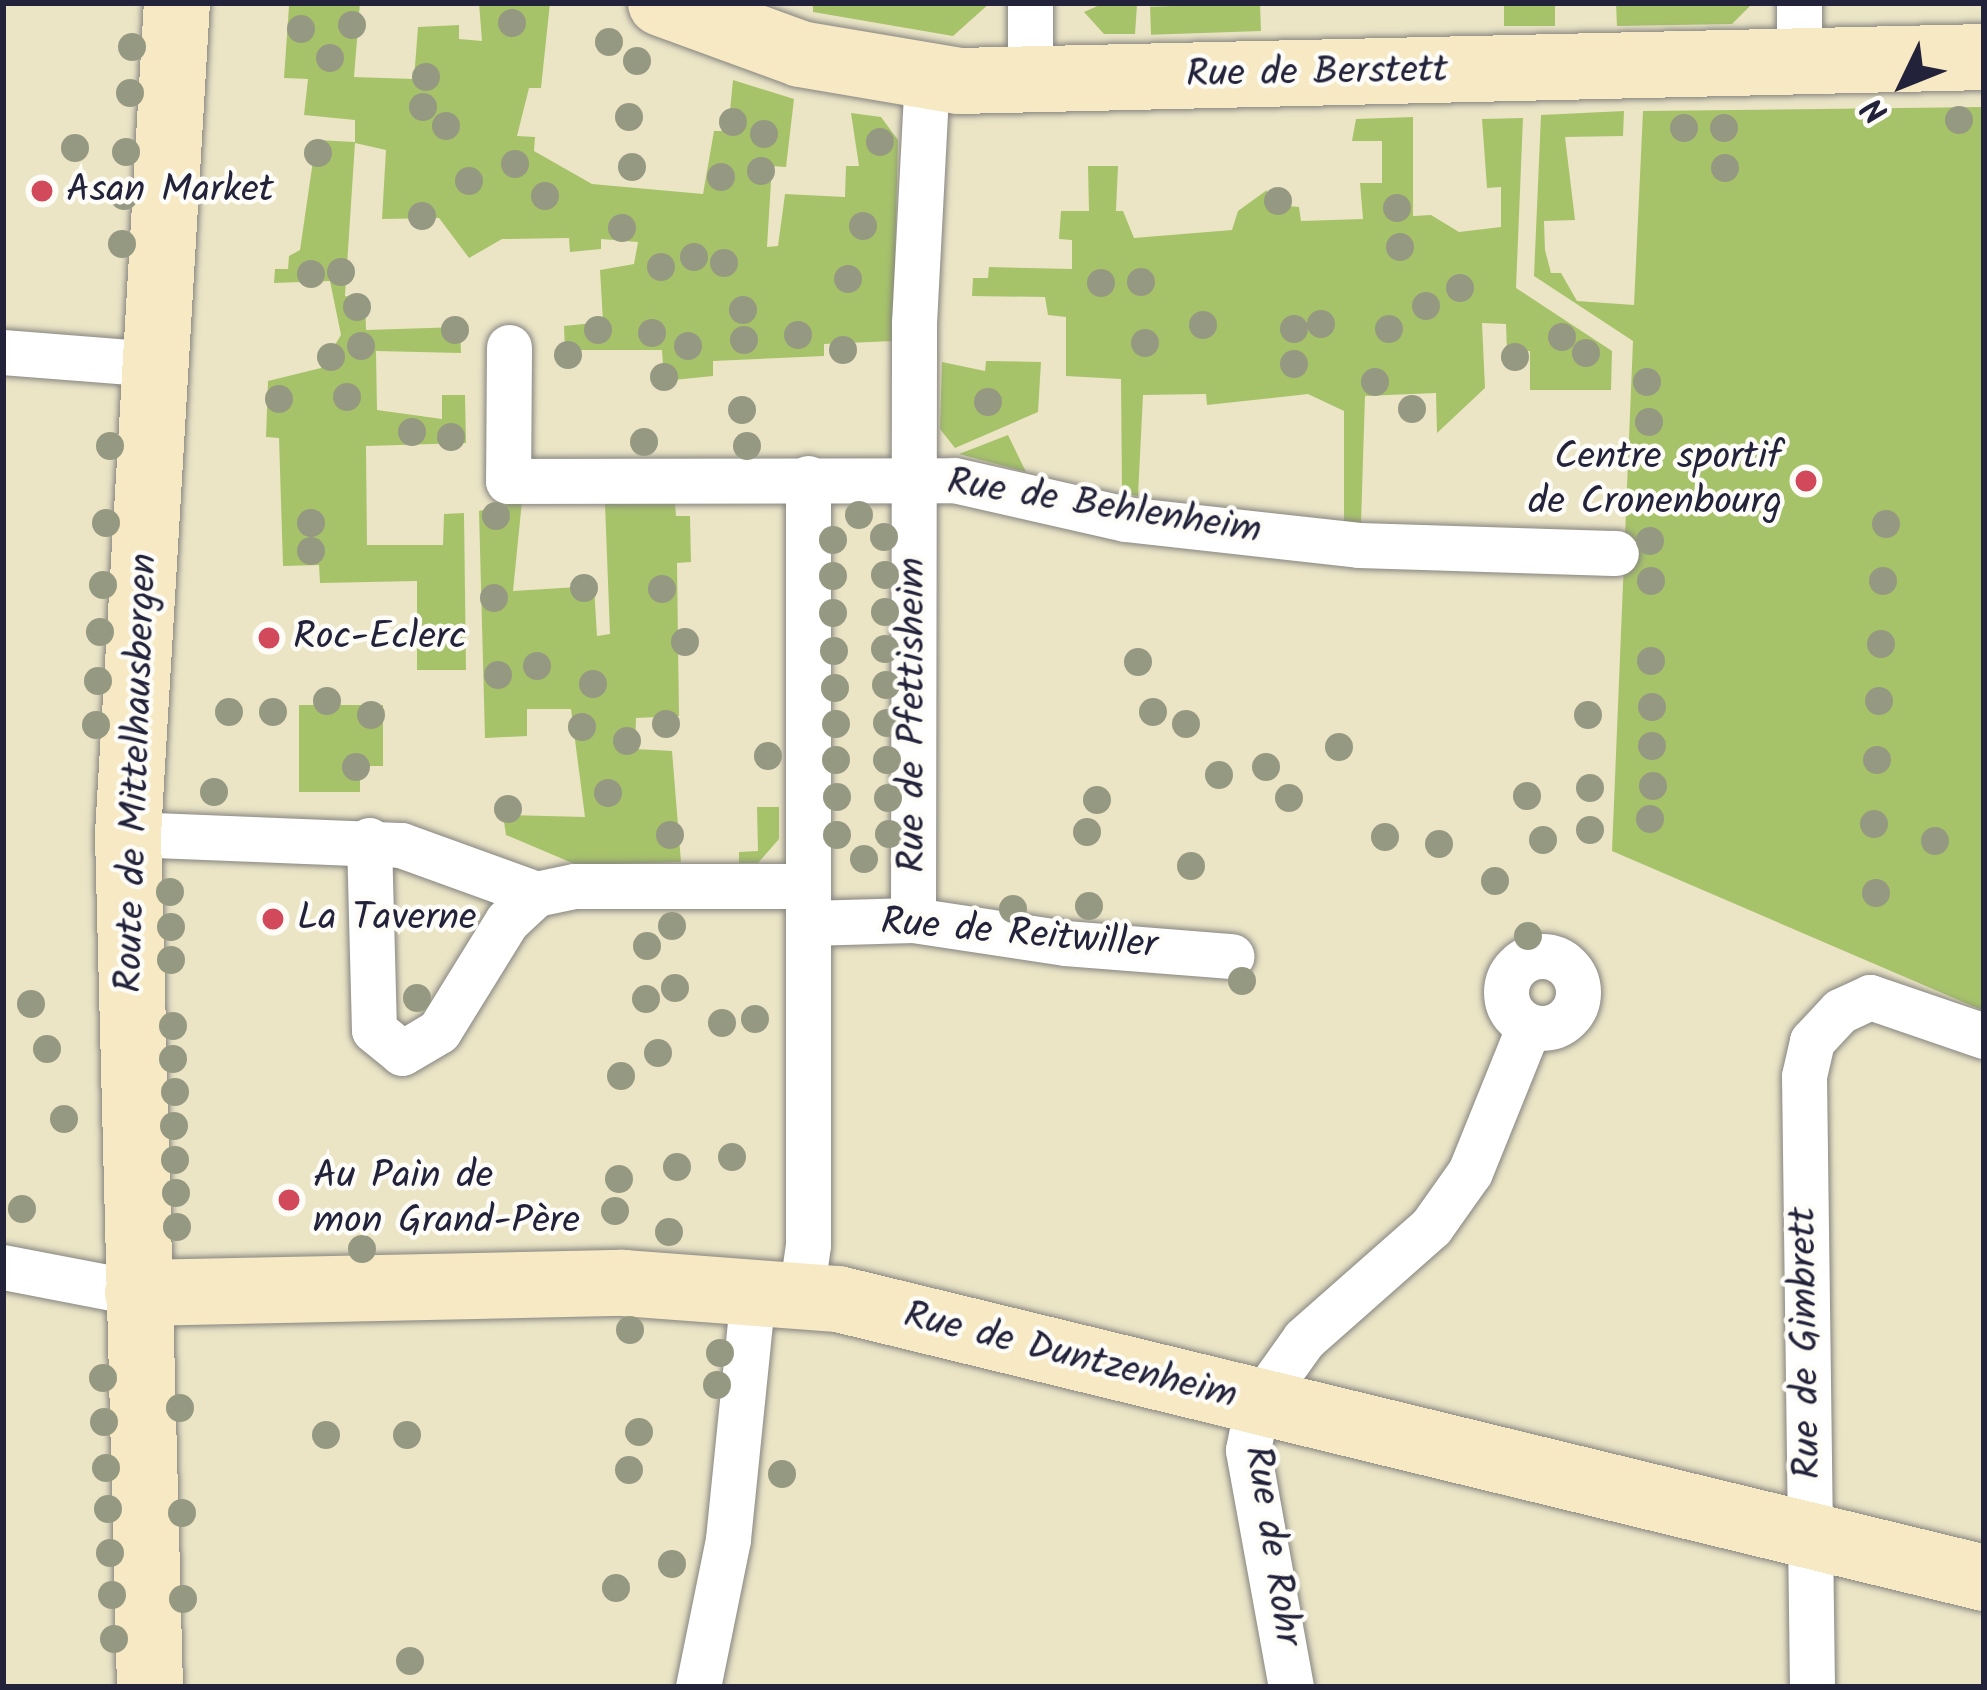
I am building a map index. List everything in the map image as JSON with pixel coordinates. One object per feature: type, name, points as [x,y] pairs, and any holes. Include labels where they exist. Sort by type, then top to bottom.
[{"type":"street","name":"Route de Mittelhausbergen","points":[[150,1687],[138,1293],[118,1208],[128,834],[177,3]]},
{"type":"street","name":"Rue de Berstett","points":[[661,3],[783,49],[927,77],[1030,82],[1799,34],[1984,58]]},
{"type":"street","points":[[1030,3],[1030,82]]},
{"type":"street","name":"Rue de Pfettisheim","points":[[913,920],[915,480],[927,77]]},
{"type":"street","name":"Rue de Behlenheim","points":[[508,347],[508,481],[808,478],[973,483],[1125,519],[1359,545],[1616,553]]},
{"type":"street","points":[[3,352],[154,364]]},
{"type":"street","points":[[698,1687],[777,1293],[808,1245],[808,478]]},
{"type":"street","name":"Rue de Reitwiller","points":[[128,834],[369,840],[536,894],[574,886],[807,904],[1231,956]]},
{"type":"street","points":[[369,840],[374,1030],[402,1053],[439,1031],[507,921],[536,894]]},
{"type":"street","name":"Rue de Gimbrett","points":[[1812,1687],[1804,1076],[1812,1042],[1840,1011],[1870,997],[1984,1036]]},
{"type":"street","points":[[1257,1405],[1304,1339],[1431,1227],[1479,1155],[1529,1025]]},
{"type":"street","points":[[3,1267],[138,1293]]},
{"type":"street","name":"Rue de Duntzenheim","points":[[138,1293],[623,1283],[777,1293],[1984,1578]]},
{"type":"street","name":"Rue de Rohr","points":[[1257,1405],[1248,1450],[1291,1687]]},
{"type":"green space","points":[[360,3],[354,77],[414,79],[418,27],[459,25],[459,39],[482,41],[479,3],[550,3],[541,88],[529,88],[517,136],[535,137],[534,151],[592,184],[703,194],[714,131],[728,131],[733,80],[794,99],[786,167],[772,166],[767,247],[778,246],[785,194],[845,197],[846,166],[859,166],[851,113],[881,117],[898,140],[893,341],[824,344],[824,356],[713,361],[713,376],[664,381],[662,350],[565,350],[564,326],[603,322],[600,270],[634,264],[638,242],[601,239],[601,249],[570,252],[569,238],[502,239],[469,258],[439,218],[382,219],[386,150],[355,143],[345,296],[365,299],[366,330],[460,327],[461,353],[376,351],[377,410],[442,419],[442,395],[465,395],[466,443],[366,446],[367,545],[443,545],[444,514],[464,513],[466,670],[417,670],[417,581],[320,583],[319,565],[283,566],[279,438],[266,437],[268,381],[321,368],[341,335],[330,281],[274,283],[275,269],[288,269],[289,256],[300,250],[316,140],[355,142],[355,120],[304,115],[308,79],[284,78],[289,6]]},
{"type":"green space","points":[[813,3],[990,3],[953,36],[813,12]]},
{"type":"green space","points":[[1260,3],[1261,31],[1151,35],[1150,7]]},
{"type":"green space","points":[[1504,3],[1555,3],[1555,26],[1504,26]]},
{"type":"green space","points":[[1616,3],[1753,3],[1732,24],[1617,26]]},
{"type":"green space","points":[[1102,4],[1137,5],[1135,34],[1104,34],[1084,12]]},
{"type":"green space","name":"Centre sportif de Cronenbourg","points":[[1984,107],[1984,1011],[1612,851],[1633,341],[1534,276],[1541,115],[1624,111],[1623,136],[1565,137],[1575,220],[1544,221],[1545,250],[1551,273],[1561,273],[1577,301],[1634,305],[1643,111]]},
{"type":"green space","points":[[1413,117],[1413,216],[1431,215],[1459,232],[1501,227],[1501,187],[1487,188],[1482,119],[1523,118],[1516,288],[1612,351],[1611,390],[1530,390],[1530,351],[1507,352],[1506,324],[1482,323],[1485,388],[1437,433],[1436,393],[1365,396],[1361,523],[1344,522],[1344,411],[1308,394],[1207,405],[1206,394],[1143,395],[1138,496],[1122,493],[1121,379],[1066,376],[1066,317],[1048,315],[1045,297],[972,296],[973,278],[988,278],[989,267],[1072,269],[1072,240],[1059,239],[1061,211],[1089,211],[1088,166],[1118,166],[1116,211],[1123,211],[1134,238],[1232,230],[1238,211],[1267,190],[1267,204],[1299,207],[1301,221],[1363,219],[1360,183],[1382,183],[1382,141],[1352,141],[1356,119]]},
{"type":"green space","points":[[986,361],[1041,362],[1038,412],[955,448],[940,429],[942,362],[985,371]]},
{"type":"green space","points":[[1008,435],[1026,472],[959,454]]},
{"type":"green space","points":[[522,501],[513,591],[594,586],[597,636],[610,634],[605,504],[675,503],[676,516],[690,516],[691,562],[677,563],[679,716],[636,718],[635,749],[672,751],[681,862],[577,865],[506,835],[503,815],[585,817],[571,709],[527,709],[527,736],[485,738],[479,511]]},
{"type":"green space","points":[[299,705],[383,705],[383,766],[360,766],[360,792],[299,792]]},
{"type":"green space","points":[[757,807],[779,807],[779,839],[758,863],[739,863],[739,852],[758,851]]},
{"type":"place","name":"Asan Market","points":[[42,191]]},
{"type":"place","name":"Centre sportif de Cronenbourg","points":[[1806,481]]},
{"type":"place","name":"Roc-Eclerc","points":[[269,638]]},
{"type":"place","name":"La Taverne","points":[[273,919]]},
{"type":"place","name":"Au Pain de mon Grand-Père","points":[[289,1200]]}]
